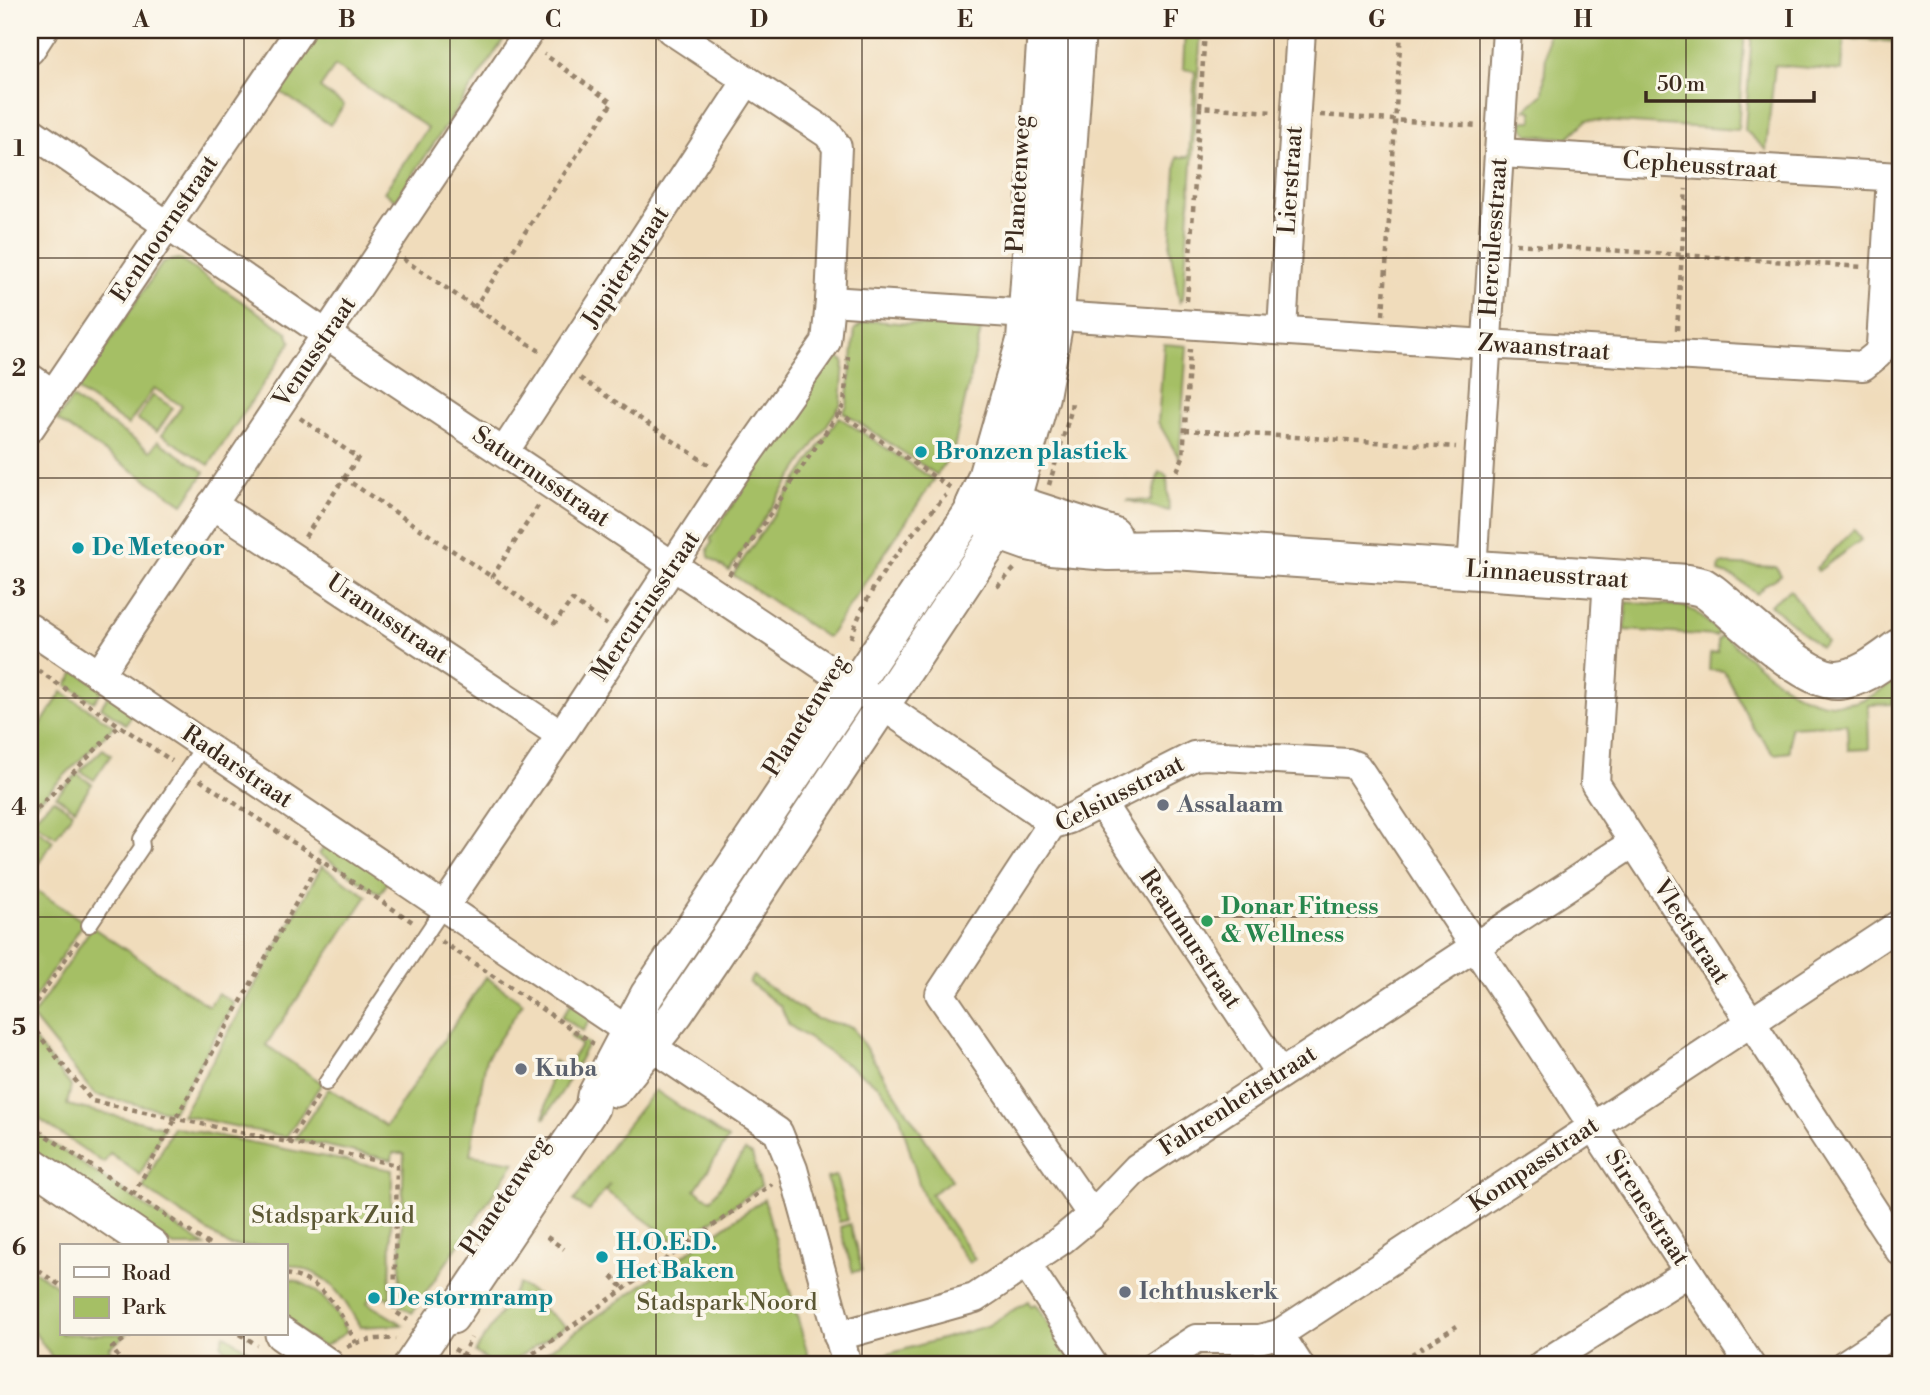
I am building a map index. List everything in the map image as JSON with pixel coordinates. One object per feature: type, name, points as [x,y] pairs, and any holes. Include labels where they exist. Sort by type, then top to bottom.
[{"type":"main road","name":"Planetenweg","points":[[979,501],[1040,396],[1046,30]]},
{"type":"main road","name":"Planetenweg","points":[[1042,313],[1076,30]]},
{"type":"main road","name":"Linnaeusstraat","points":[[979,501],[1156,550],[1688,584],[1702,587],[1804,669],[1827,679],[1838,680],[1857,675],[1900,649]]},
{"type":"street","points":[[30,50],[43,30]]},
{"type":"street","name":"Eenhoornstraat","points":[[30,428],[300,30]]},
{"type":"street","name":"Mercuriusstraat","points":[[445,906],[730,479],[826,342],[837,147],[828,134],[671,30]]},
{"type":"street","name":"Lierstraat","points":[[1282,330],[1301,30]]},
{"type":"street","name":"Herculesstraat","points":[[1472,570],[1507,30]]},
{"type":"street","name":"Venusstraat","points":[[99,674],[527,34]]},
{"type":"street","name":"Jupiterstraat","points":[[504,452],[747,81]]},
{"type":"street","name":"Saturnusstraat","points":[[30,131],[327,335],[858,689],[1037,811],[1051,825]]},
{"type":"street","name":"Cepheusstraat","points":[[1500,140],[1688,165],[1896,177]]},
{"type":"street","name":"Zwaanstraat","points":[[1042,313],[1486,344],[1863,366],[1878,355],[1881,345],[1885,269],[1896,177]]},
{"type":"street","points":[[830,300],[1042,313]]},
{"type":"street","points":[[30,378],[53,394]]},
{"type":"street","name":"Planetenweg","points":[[428,1342],[592,1108],[604,1102],[630,1032],[676,1014],[714,958],[858,689],[979,501]]},
{"type":"street","name":"Uranusstraat","points":[[212,504],[561,735]]},
{"type":"street","name":"Vleetstraat","points":[[1608,579],[1595,783],[1900,1251]]},
{"type":"street","name":"Radarstraat","points":[[30,628],[771,1126],[783,1140],[793,1169],[846,1365]]},
{"type":"street","name":"Celsiusstraat","points":[[1092,1215],[940,994],[1051,825],[1069,819],[1194,756],[1348,763],[1356,766],[1361,773],[1475,946]]},
{"type":"street","name":"Reaumurstraat","points":[[1101,803],[1280,1074]]},
{"type":"street","name":"Fahrenheitstraat","points":[[838,1336],[975,1298],[1063,1239],[1092,1215],[1137,1168],[1633,843]]},
{"type":"street","name":"Kompasstraat","points":[[1156,1365],[1196,1339],[1259,1339],[1279,1334],[1900,925]]},
{"type":"street","name":"Sirenestraat","points":[[1475,946],[1750,1365]]},
{"type":"street","points":[[30,1163],[149,1244]]},
{"type":"street","points":[[1026,1264],[1093,1365]]},
{"type":"street","points":[[1542,1365],[1689,1272]]},
{"type":"street","points":[[1844,1365],[1900,1328]]},
{"type":"street","points":[[1279,1334],[1298,1365]]},
{"type":"street","points":[[285,1336],[326,1365]]},
{"type":"lane","points":[[89,925],[142,847],[141,839],[204,745]]},
{"type":"lane","points":[[326,1083],[445,906]]},
{"type":"path","points":[[1177,471],[1182,461],[1185,430],[1188,323],[1205,30]]},
{"type":"path","points":[[1381,337],[1401,30]]},
{"type":"path","points":[[474,308],[612,103],[527,34]]},
{"type":"path","points":[[1200,107],[1395,121],[1500,140]]},
{"type":"path","points":[[1675,356],[1688,165]]},
{"type":"path","points":[[1494,242],[1885,269]]},
{"type":"path","points":[[716,594],[844,405],[848,351],[826,335]]},
{"type":"path","points":[[279,404],[358,458],[292,555]]},
{"type":"path","points":[[838,412],[979,501]]},
{"type":"path","points":[[1185,430],[1480,449]]},
{"type":"path","points":[[344,478],[492,577],[555,623],[572,600],[625,638]]},
{"type":"path","points":[[492,577],[552,484]]},
{"type":"path","name":"Planetenweg","points":[[858,689],[843,664],[859,613],[865,603],[904,545],[979,501]]},
{"type":"path","points":[[30,664],[597,1046]]},
{"type":"path","points":[[30,816],[120,725]]},
{"type":"path","points":[[133,1195],[173,1119],[320,860]]},
{"type":"path","points":[[30,1011],[89,925]]},
{"type":"path","points":[[30,1024],[92,1101],[397,1166],[394,1311],[428,1342]]},
{"type":"path","points":[[592,1055],[597,1046],[630,1032]]},
{"type":"path","points":[[288,1143],[326,1083]]},
{"type":"path","points":[[30,1125],[208,1244]]},
{"type":"path","points":[[517,1365],[793,1169]]},
{"type":"path","points":[[547,1237],[564,1249]]},
{"type":"path","points":[[30,1265],[60,1285]]},
{"type":"path","points":[[287,1275],[304,1279],[323,1290],[338,1308],[355,1343]]},
{"type":"path","points":[[612,1276],[624,1289]]},
{"type":"path","points":[[1394,1365],[1457,1326]]},
{"type":"path","points":[[124,1365],[112,1348],[129,1336]]},
{"type":"path","points":[[326,1365],[336,1354],[355,1343],[388,1338],[428,1342],[481,1365]]},
{"type":"green space","points":[[321,30],[510,30],[396,200],[384,192],[428,128],[335,66],[320,88],[344,105],[330,125],[279,91]]},
{"type":"green space","points":[[1185,30],[1201,30],[1183,299],[1180,304],[1170,248],[1177,157],[1189,157],[1195,71],[1183,69]]},
{"type":"green space","points":[[1548,30],[1745,30],[1738,130],[1587,120],[1568,138],[1529,135],[1523,128],[1523,121],[1532,121],[1532,111],[1525,110],[1543,94]]},
{"type":"green space","points":[[1752,30],[1900,39],[1900,42],[1844,39],[1842,71],[1775,65],[1766,150],[1745,130]]},
{"type":"green space","points":[[179,259],[287,332],[291,342],[209,465],[162,435],[182,406],[154,388],[128,425],[77,390],[163,262]]},
{"type":"green space","points":[[865,322],[981,330],[954,448],[937,475],[843,412],[847,406],[855,329]]},
{"type":"green space","points":[[1164,344],[1187,346],[1179,458],[1158,422]]},
{"type":"green space","points":[[828,355],[833,358],[834,355],[844,361],[841,404],[729,571],[709,557],[708,549],[712,542],[710,539],[742,491],[739,488]]},
{"type":"green space","points":[[153,395],[173,408],[157,432],[137,419]]},
{"type":"green space","points":[[72,398],[151,451],[158,441],[205,472],[183,504],[57,420]]},
{"type":"green space","points":[[839,417],[934,480],[826,637],[733,575]]},
{"type":"green space","points":[[1159,472],[1167,477],[1169,511],[1126,500],[1151,501]]},
{"type":"green space","points":[[1854,529],[1861,540],[1818,571],[1816,568]]},
{"type":"green space","points":[[1720,564],[1776,567],[1781,575],[1757,594],[1736,578],[1719,572]]},
{"type":"green space","points":[[1790,589],[1826,642],[1820,647],[1770,605]]},
{"type":"green space","points":[[1627,602],[1683,606],[1696,612],[1719,632],[1716,636],[1625,630]]},
{"type":"green space","points":[[1723,635],[1773,677],[1810,699],[1830,704],[1851,703],[1873,695],[1900,677],[1900,700],[1893,700],[1893,704],[1868,705],[1869,749],[1848,750],[1847,724],[1790,727],[1790,752],[1774,754],[1753,727],[1724,671],[1709,670],[1710,654],[1718,652],[1718,640]]},
{"type":"green space","points":[[76,671],[103,689],[94,702],[67,685]]},
{"type":"green space","points":[[62,692],[114,726],[30,810],[30,741]]},
{"type":"green space","points":[[110,693],[135,711],[126,724],[101,707]]},
{"type":"green space","points":[[103,749],[111,755],[94,780],[80,771]]},
{"type":"green space","points":[[77,774],[92,784],[75,809],[56,796]]},
{"type":"green space","points":[[53,799],[73,812],[56,837],[31,821]]},
{"type":"green space","points":[[30,824],[53,841],[37,866],[30,861]]},
{"type":"green space","points":[[329,840],[389,880],[380,894],[319,854]]},
{"type":"green space","name":"Stadspark Zuid","points":[[322,866],[367,896],[266,1045],[322,1083],[286,1137],[182,1115]]},
{"type":"green space","points":[[30,886],[84,922],[30,1005]]},
{"type":"green space","points":[[92,927],[209,1006],[218,993],[234,1003],[172,1112],[95,1095],[32,1017]]},
{"type":"green space","points":[[753,976],[817,1019],[852,1027],[952,1180],[931,1194],[975,1259],[969,1263],[928,1205],[920,1187],[900,1116],[880,1087],[789,1025],[781,1007],[749,982]]},
{"type":"green space","name":"Stadspark Zuid","points":[[486,977],[523,1003],[486,1059],[470,1155],[515,1162],[412,1313],[399,1305],[404,1153],[393,1153],[392,1160],[295,1139],[329,1088],[386,1126]]},
{"type":"green space","points":[[571,1003],[592,1017],[583,1031],[562,1017]]},
{"type":"green space","points":[[572,1034],[588,1044],[544,1119],[554,1061],[566,1068],[581,1045],[570,1037]]},
{"type":"green space","points":[[30,1035],[71,1086],[67,1105],[164,1127],[140,1175],[110,1153],[104,1163],[30,1113]]},
{"type":"green space","points":[[655,1090],[728,1139],[695,1190],[711,1200],[745,1151],[752,1155],[761,1186],[697,1231],[692,1227],[674,1241],[606,1191],[610,1184],[589,1211],[574,1201],[616,1139]]},
{"type":"green space","name":"Stadspark Zuid","points":[[173,1127],[392,1170],[390,1300],[375,1290],[367,1303],[403,1325],[360,1327],[346,1303],[331,1285],[312,1272],[287,1264],[287,1244],[227,1244],[143,1188]]},
{"type":"green space","points":[[30,1129],[202,1244],[171,1244],[30,1149]]},
{"type":"green space","points":[[836,1176],[848,1220],[839,1222],[827,1178]]},
{"type":"green space","name":"Stadspark Noord","points":[[764,1199],[809,1358],[784,1365],[528,1365]]},
{"type":"green space","points":[[850,1224],[862,1270],[853,1272],[840,1227]]},
{"type":"green space","points":[[30,1268],[60,1288],[60,1336],[124,1336],[109,1348],[121,1365],[57,1365],[30,1326]]},
{"type":"green space","points":[[287,1278],[307,1285],[323,1297],[347,1332],[323,1347],[287,1323]]},
{"type":"green space","name":"Stadspark Noord","points":[[519,1284],[537,1295],[534,1302],[566,1326],[506,1365],[494,1365],[475,1352]]},
{"type":"green space","points":[[1028,1301],[1031,1306],[1035,1304],[1076,1365],[876,1365],[874,1358],[987,1326]]},
{"type":"green space","points":[[223,1336],[227,1336],[271,1365],[235,1365],[221,1344]]},
{"type":"green space","points":[[1900,1350],[1900,1365],[1874,1365]]},
{"type":"place","name":"Bronzen plastiek","points":[[921,452]]},
{"type":"place","name":"De Meteoor","points":[[78,548]]},
{"type":"place","name":"Assalaam","points":[[1163,805]]},
{"type":"place","name":"Donar Fitness & Wellness","points":[[1207,921]]},
{"type":"place","name":"Kuba","points":[[521,1069]]},
{"type":"place","name":"H.O.E.D. Het Baken","points":[[602,1257]]},
{"type":"place","name":"Ichthuskerk","points":[[1125,1292]]},
{"type":"place","name":"De stormramp","points":[[374,1298]]}]
